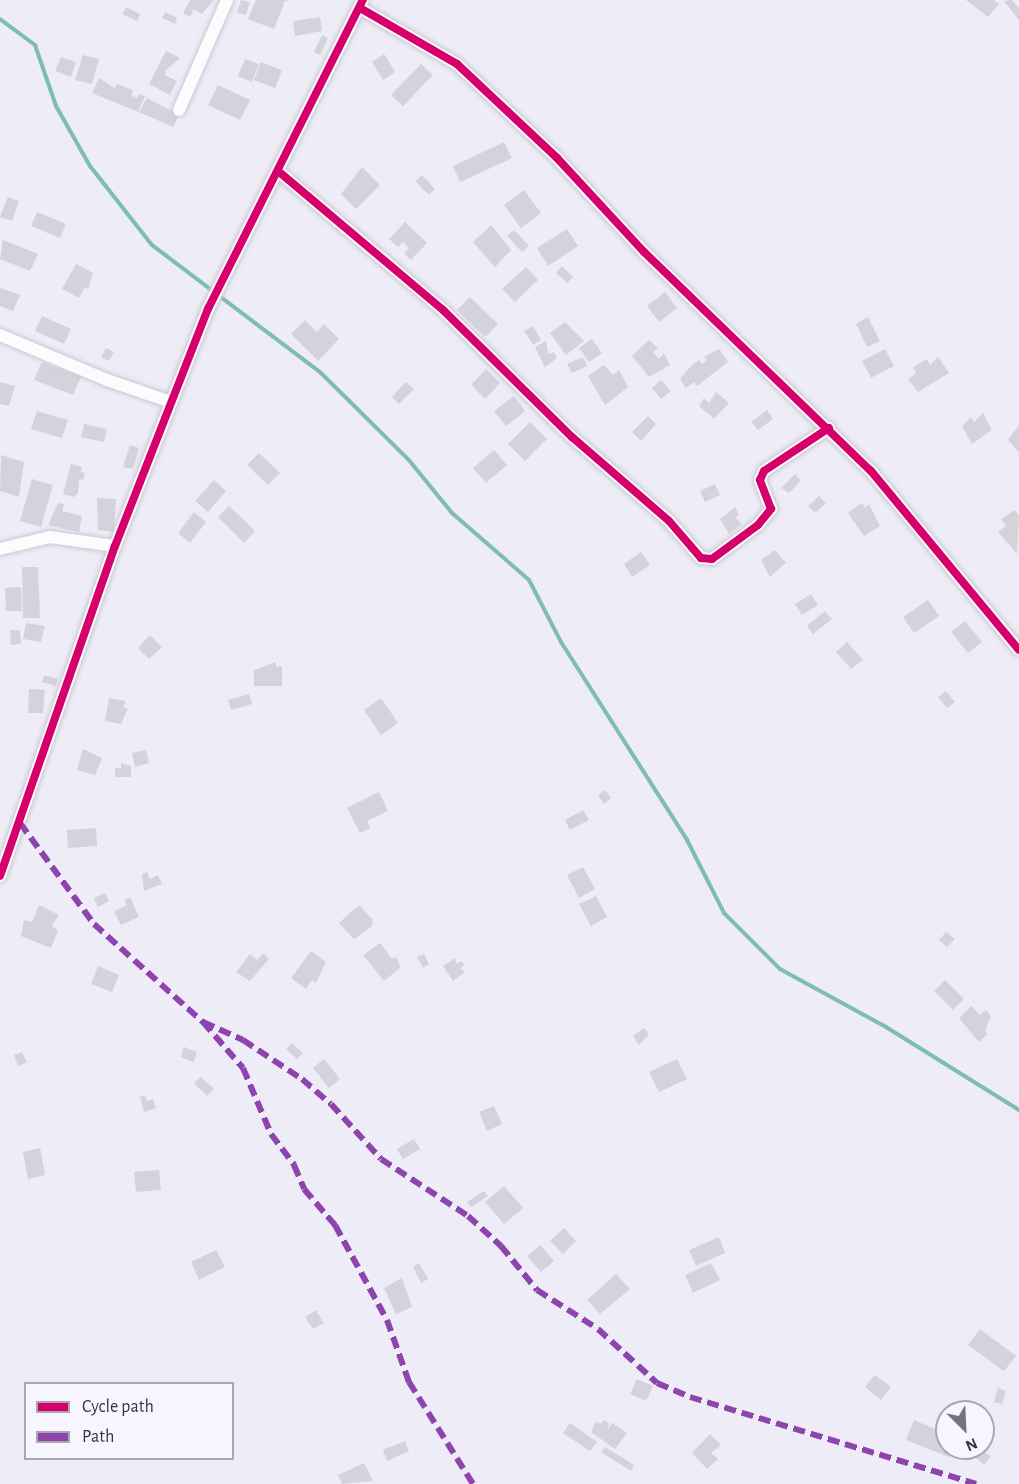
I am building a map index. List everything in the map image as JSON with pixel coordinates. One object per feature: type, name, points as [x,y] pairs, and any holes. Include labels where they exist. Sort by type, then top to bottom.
[{"type":"street","points":[[179,110],[227,0]]},
{"type":"street","points":[[0,876],[116,546],[208,309],[362,4],[457,64],[557,158],[644,252],[771,376],[829,428],[930,540],[1019,650]]},
{"type":"street","points":[[278,171],[443,310],[572,437],[669,521],[701,558],[712,559],[758,525],[771,509],[761,476],[829,428]]},
{"type":"street","points":[[0,335],[107,380],[171,402]]},
{"type":"street","points":[[0,549],[50,537],[116,546]]},
{"type":"building","points":[[190,0],[214,0],[202,14],[194,9],[190,17],[183,13]]},
{"type":"building","points":[[241,0],[250,2],[246,15],[237,13]]},
{"type":"building","points":[[256,0],[292,0],[285,1],[274,29],[248,19]]},
{"type":"building","points":[[966,0],[994,0],[999,4],[988,17]]},
{"type":"building","points":[[1012,0],[1019,8],[1019,20],[1004,1]]},
{"type":"building","points":[[126,7],[140,14],[137,21],[122,14]]},
{"type":"building","points":[[165,12],[177,18],[175,24],[162,18]]},
{"type":"building","points":[[320,17],[322,31],[295,36],[293,21]]},
{"type":"building","points":[[322,35],[328,38],[320,55],[314,52]]},
{"type":"building","points":[[166,51],[180,58],[166,70],[165,75],[177,81],[170,95],[149,84]]},
{"type":"building","points":[[384,54],[395,72],[383,80],[372,62]]},
{"type":"building","points":[[83,55],[99,59],[92,84],[75,80]]},
{"type":"building","points":[[61,57],[76,62],[71,77],[55,71]]},
{"type":"building","points":[[245,59],[259,64],[252,82],[238,76]]},
{"type":"building","points":[[261,62],[282,70],[275,88],[254,80]]},
{"type":"building","points":[[421,64],[433,75],[403,106],[391,95]]},
{"type":"building","points":[[99,78],[115,88],[117,84],[133,90],[131,95],[137,98],[139,94],[145,96],[138,112],[92,93]]},
{"type":"building","points":[[218,85],[250,100],[240,120],[208,105]]},
{"type":"building","points":[[147,98],[179,115],[173,127],[139,112]]},
{"type":"building","points":[[504,142],[512,158],[460,182],[453,166]]},
{"type":"building","points":[[362,167],[380,185],[356,209],[341,194]]},
{"type":"building","points":[[422,175],[435,189],[429,195],[415,181]]},
{"type":"building","points":[[524,190],[541,213],[521,228],[504,205]]},
{"type":"building","points":[[8,197],[19,201],[12,221],[0,217]]},
{"type":"building","points":[[37,212],[66,224],[60,238],[31,226]]},
{"type":"building","points":[[405,222],[427,243],[411,260],[404,253],[409,248],[403,242],[398,247],[389,239]]},
{"type":"building","points":[[491,225],[511,250],[495,267],[473,242]]},
{"type":"building","points":[[567,229],[578,246],[548,266],[537,248]]},
{"type":"building","points":[[514,230],[529,246],[522,252],[507,236]]},
{"type":"building","points":[[3,240],[38,254],[30,271],[0,259]]},
{"type":"building","points":[[76,264],[93,273],[88,289],[85,287],[79,298],[62,289]]},
{"type":"building","points":[[562,266],[573,277],[567,283],[556,273]]},
{"type":"building","points":[[526,267],[538,280],[515,302],[502,289]]},
{"type":"building","points":[[0,288],[20,295],[13,311],[0,306]]},
{"type":"building","points":[[665,292],[677,308],[659,322],[647,306]]},
{"type":"building","points":[[470,297],[498,324],[485,337],[457,310]]},
{"type":"building","points":[[42,316],[71,329],[64,344],[35,331]]},
{"type":"building","points":[[868,317],[880,341],[867,347],[856,324]]},
{"type":"building","points":[[305,320],[317,332],[324,324],[339,339],[318,361],[291,334]]},
{"type":"building","points":[[565,322],[584,341],[566,355],[550,333]]},
{"type":"building","points":[[533,326],[541,340],[533,345],[524,331]]},
{"type":"building","points":[[592,339],[602,353],[589,362],[579,348]]},
{"type":"building","points":[[649,340],[658,348],[653,352],[659,359],[664,353],[670,365],[649,377],[632,356]]},
{"type":"building","points":[[546,341],[548,354],[554,352],[557,358],[545,367],[535,347]]},
{"type":"building","points":[[106,348],[114,352],[109,361],[101,357]]},
{"type":"building","points":[[719,349],[728,362],[697,386],[694,382],[686,388],[680,379],[692,365],[699,360],[702,364],[707,360],[704,357]]},
{"type":"building","points":[[885,349],[894,366],[871,378],[862,361]]},
{"type":"building","points":[[583,357],[587,366],[572,373],[567,364]]},
{"type":"building","points":[[938,357],[949,373],[918,392],[908,379],[916,373],[913,367],[927,359],[930,365]]},
{"type":"building","points":[[42,362],[81,377],[73,395],[34,380]]},
{"type":"building","points":[[604,365],[613,375],[619,370],[628,387],[605,405],[588,376]]},
{"type":"building","points":[[486,369],[500,383],[485,399],[471,385]]},
{"type":"building","points":[[661,380],[671,391],[661,399],[652,388]]},
{"type":"building","points":[[0,382],[15,386],[9,406],[0,404]]},
{"type":"building","points":[[406,382],[414,389],[399,404],[392,397]]},
{"type":"building","points":[[716,392],[729,403],[714,419],[699,406],[704,398],[709,403]]},
{"type":"building","points":[[514,396],[525,411],[506,426],[494,411]]},
{"type":"building","points":[[767,410],[773,419],[758,430],[751,422]]},
{"type":"building","points":[[37,411],[68,420],[62,438],[31,429]]},
{"type":"building","points":[[983,413],[992,430],[972,444],[962,426],[971,417],[974,422]]},
{"type":"building","points":[[648,416],[656,424],[641,441],[632,432]]},
{"type":"building","points":[[530,422],[547,439],[525,461],[508,444]]},
{"type":"building","points":[[84,424],[107,429],[104,442],[81,437]]},
{"type":"building","points":[[1019,425],[1019,452],[1008,440]]},
{"type":"building","points":[[130,445],[139,448],[133,469],[123,467]]},
{"type":"building","points":[[494,450],[507,465],[486,483],[473,468]]},
{"type":"building","points":[[259,453],[280,473],[268,485],[247,465]]},
{"type":"building","points":[[1,455],[24,462],[19,497],[0,491]]},
{"type":"building","points":[[71,464],[82,467],[81,472],[85,473],[83,480],[79,479],[78,493],[74,497],[63,494]]},
{"type":"building","points":[[795,474],[801,481],[789,493],[781,488]]},
{"type":"building","points":[[32,479],[53,485],[41,527],[20,521]]},
{"type":"building","points":[[214,480],[226,491],[208,512],[195,501]]},
{"type":"building","points":[[715,484],[720,495],[705,502],[700,491]]},
{"type":"building","points":[[819,496],[826,503],[815,513],[808,506]]},
{"type":"building","points":[[97,498],[116,499],[114,532],[98,530]]},
{"type":"building","points":[[58,503],[64,504],[62,511],[82,516],[79,532],[48,525]]},
{"type":"building","points":[[862,503],[865,508],[869,504],[880,526],[864,536],[848,513]]},
{"type":"building","points":[[229,506],[255,531],[244,543],[218,517]]},
{"type":"building","points":[[735,507],[739,515],[735,517],[742,524],[729,534],[720,519]]},
{"type":"building","points":[[1015,510],[1019,516],[1017,554],[998,532],[1006,526],[1001,519]]},
{"type":"building","points":[[194,512],[206,522],[190,543],[178,533]]},
{"type":"building","points":[[775,550],[786,563],[770,577],[761,560]]},
{"type":"building","points":[[641,552],[650,565],[632,577],[624,564]]},
{"type":"building","points":[[22,567],[38,567],[40,618],[23,618]]},
{"type":"building","points":[[21,587],[22,611],[6,611],[5,588]]},
{"type":"building","points":[[811,594],[818,605],[802,615],[795,604]]},
{"type":"building","points":[[928,600],[939,616],[914,633],[903,617]]},
{"type":"building","points":[[825,611],[832,619],[813,634],[807,626]]},
{"type":"building","points":[[965,621],[982,642],[968,653],[951,632]]},
{"type":"building","points":[[26,623],[45,626],[41,642],[23,639]]},
{"type":"building","points":[[10,630],[20,630],[21,644],[11,645]]},
{"type":"building","points":[[150,635],[162,647],[149,659],[138,648]]},
{"type":"building","points":[[847,642],[863,660],[851,669],[836,652]]},
{"type":"building","points":[[276,662],[276,667],[282,666],[282,686],[254,686],[254,670]]},
{"type":"building","points":[[44,675],[58,679],[56,686],[42,682]]},
{"type":"building","points":[[29,689],[45,690],[43,713],[28,713]]},
{"type":"building","points":[[946,691],[955,702],[947,708],[938,697]]},
{"type":"building","points":[[249,694],[252,704],[231,710],[228,700]]},
{"type":"building","points":[[109,698],[125,701],[124,708],[128,708],[121,724],[105,721]]},
{"type":"building","points":[[381,698],[398,723],[381,735],[364,710]]},
{"type":"building","points":[[83,749],[102,758],[95,775],[77,770]]},
{"type":"building","points":[[146,750],[149,763],[135,767],[132,753]]},
{"type":"building","points":[[121,763],[131,766],[131,777],[115,777],[115,768],[121,768]]},
{"type":"building","points":[[605,790],[611,798],[604,804],[598,795]]},
{"type":"building","points":[[379,792],[388,811],[367,821],[370,828],[360,833],[347,808]]},
{"type":"building","points":[[583,810],[589,820],[570,830],[565,820]]},
{"type":"building","points":[[96,828],[97,846],[68,848],[67,830]]},
{"type":"building","points":[[583,867],[595,889],[579,898],[567,875]]},
{"type":"building","points":[[147,872],[150,879],[158,875],[162,884],[144,891],[142,874]]},
{"type":"building","points":[[105,893],[109,901],[98,907],[94,898]]},
{"type":"building","points":[[596,896],[607,917],[591,926],[579,904]]},
{"type":"building","points":[[130,897],[139,917],[121,925],[114,911],[127,905],[124,900]]},
{"type":"building","points":[[39,905],[59,915],[52,926],[58,931],[51,948],[21,936],[24,920],[32,922]]},
{"type":"building","points":[[359,905],[373,920],[372,926],[354,939],[339,923]]},
{"type":"building","points":[[946,932],[955,939],[947,947],[939,940]]},
{"type":"building","points":[[380,943],[392,959],[396,957],[401,967],[384,981],[363,955]]},
{"type":"building","points":[[311,951],[326,962],[316,983],[312,980],[306,989],[291,978]]},
{"type":"building","points":[[263,953],[269,959],[250,981],[236,972],[250,954],[257,960]]},
{"type":"building","points":[[424,954],[429,964],[423,968],[417,957]]},
{"type":"building","points":[[455,958],[457,964],[461,961],[465,965],[460,968],[465,972],[453,981],[443,966]]},
{"type":"building","points":[[98,966],[119,975],[112,992],[91,984]]},
{"type":"building","points":[[945,980],[964,999],[953,1010],[934,991]]},
{"type":"building","points":[[971,1006],[980,1015],[986,1010],[991,1016],[985,1031],[988,1034],[979,1042],[959,1018]]},
{"type":"building","points":[[644,1028],[649,1034],[639,1045],[633,1036]]},
{"type":"building","points":[[292,1043],[303,1053],[297,1059],[286,1049]]},
{"type":"building","points":[[184,1047],[197,1052],[194,1062],[181,1057]]},
{"type":"building","points":[[22,1052],[27,1062],[18,1066],[14,1055]]},
{"type":"building","points":[[324,1059],[340,1079],[329,1088],[313,1068]]},
{"type":"building","points":[[677,1059],[687,1079],[659,1092],[649,1072]]},
{"type":"building","points":[[201,1077],[214,1089],[207,1096],[194,1083]]},
{"type":"building","points":[[145,1095],[147,1101],[153,1099],[156,1108],[144,1112],[140,1097]]},
{"type":"building","points":[[494,1106],[502,1124],[487,1131],[479,1112]]},
{"type":"building","points":[[414,1139],[420,1149],[403,1159],[397,1149]]},
{"type":"building","points":[[40,1148],[45,1175],[28,1179],[23,1152]]},
{"type":"building","points":[[159,1170],[161,1190],[136,1192],[134,1172]]},
{"type":"building","points":[[504,1186],[523,1208],[504,1224],[485,1202]]},
{"type":"building","points":[[484,1191],[488,1196],[471,1207],[467,1202]]},
{"type":"building","points":[[564,1228],[576,1241],[563,1254],[550,1241]]},
{"type":"building","points":[[719,1237],[725,1253],[696,1266],[689,1250]]},
{"type":"building","points":[[540,1245],[554,1261],[541,1272],[527,1256]]},
{"type":"building","points":[[216,1250],[225,1267],[199,1280],[191,1262]]},
{"type":"building","points":[[419,1263],[428,1279],[421,1283],[413,1267]]},
{"type":"building","points":[[711,1263],[720,1280],[693,1293],[685,1275]]},
{"type":"building","points":[[616,1274],[630,1289],[600,1314],[587,1300]]},
{"type":"building","points":[[402,1278],[412,1307],[396,1314],[384,1288]]},
{"type":"building","points":[[316,1310],[324,1323],[313,1329],[305,1317]]},
{"type":"building","points":[[980,1329],[1016,1356],[1004,1371],[968,1345]]},
{"type":"building","points":[[875,1375],[891,1387],[881,1400],[865,1387]]},
{"type":"building","points":[[637,1379],[653,1386],[646,1401],[630,1394]]},
{"type":"building","points":[[998,1388],[1006,1391],[1002,1404],[995,1400]]},
{"type":"building","points":[[604,1420],[609,1423],[608,1430],[612,1423],[627,1433],[615,1449],[591,1432],[596,1421],[601,1424]]},
{"type":"building","points":[[914,1420],[935,1429],[935,1451],[906,1440]]},
{"type":"building","points":[[570,1423],[597,1442],[590,1451],[563,1433]]},
{"type":"building","points":[[710,1434],[721,1445],[711,1453],[718,1459],[707,1469],[692,1453]]},
{"type":"building","points":[[405,1441],[409,1451],[387,1461],[383,1450]]},
{"type":"building","points":[[605,1447],[634,1465],[631,1471],[601,1452]]},
{"type":"building","points":[[978,1460],[988,1460],[984,1465]]},
{"type":"building","points":[[364,1463],[373,1481],[342,1484],[338,1475]]},
{"type":"waterway","points":[[0,19],[35,45],[56,106],[90,166],[152,245],[321,373],[408,459],[452,513],[529,580],[561,642],[687,840],[724,913],[780,969],[886,1027],[1019,1110]]},
{"type":"marked path","points":[[20,823],[94,924],[203,1022],[243,1068],[271,1134],[294,1165],[304,1189],[335,1225],[387,1320],[409,1382],[473,1484]]},
{"type":"marked path","points":[[203,1022],[243,1040],[302,1079],[331,1104],[381,1159],[468,1216],[501,1246],[537,1290],[598,1329],[657,1383],[690,1397],[976,1484]]},
{"type":"cycle path","points":[[0,876],[115,546],[208,309],[363,0]]},
{"type":"cycle path","points":[[360,8],[457,64],[557,158],[644,252],[871,471],[1019,650]]},
{"type":"cycle path","points":[[278,171],[443,310],[572,437],[669,521],[701,558],[712,559],[758,525],[771,509],[760,480],[764,471],[829,428]]}]
